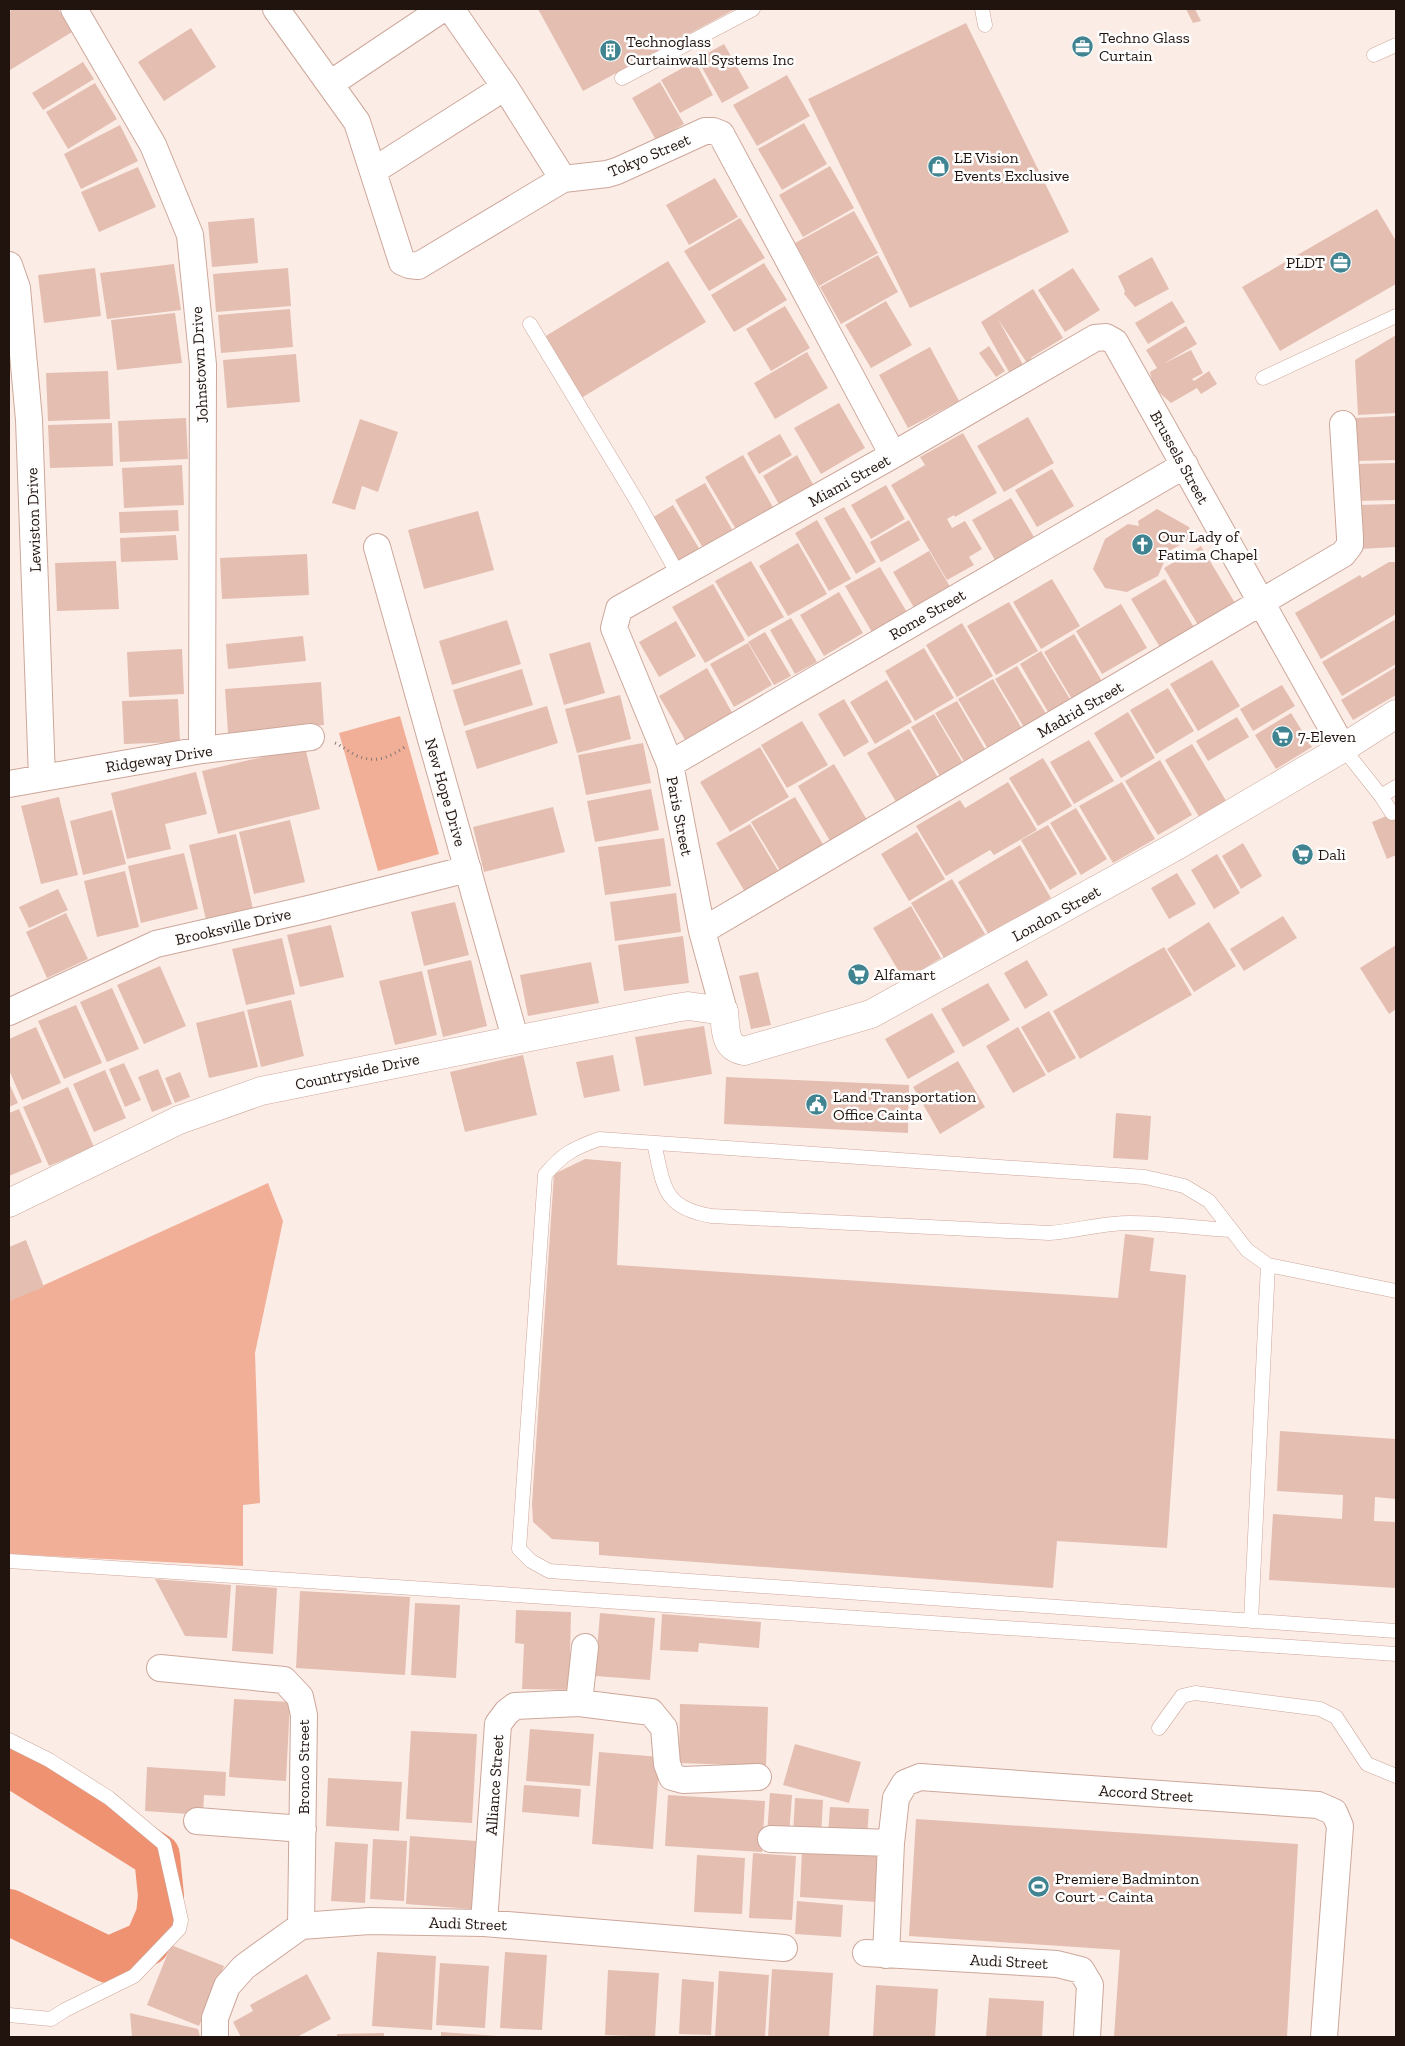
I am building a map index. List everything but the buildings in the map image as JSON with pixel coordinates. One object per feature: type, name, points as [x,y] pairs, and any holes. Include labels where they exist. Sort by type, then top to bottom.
[{"type":"street","name":"Johnstown Drive","points":[[74,9],[153,145],[190,235],[203,365],[202,750]]},
{"type":"street","name":"Tokyo Street","points":[[276,9],[357,122],[402,262],[409,265],[418,266],[563,178],[607,174],[705,131],[713,130],[721,134],[893,455]]},
{"type":"street","points":[[330,84],[442,9]]},
{"type":"street","points":[[452,9],[563,178]]},
{"type":"street","points":[[373,171],[505,87]]},
{"type":"street","name":"Lewiston Drive","points":[[9,265],[17,288],[29,420],[42,778]]},
{"type":"street","name":"Brussels Street","points":[[1095,338],[1106,337],[1115,342],[1343,748]]},
{"type":"street","name":"Miami Street","points":[[614,628],[619,609],[893,455],[1095,338]]},
{"type":"street","name":"Madrid Street","points":[[702,931],[1343,554],[1350,545],[1343,424]]},
{"type":"street","name":"Rome Street","points":[[670,764],[1185,465]]},
{"type":"street","name":"New Hope Drive","points":[[377,546],[515,1038]]},
{"type":"street","name":"Paris Street","points":[[614,628],[670,764],[702,931],[724,1011]]},
{"type":"street","name":"London Street","points":[[724,1011],[727,1041],[734,1049],[744,1052],[871,1014],[1160,854],[1343,748],[1396,714]]},
{"type":"street","name":"Ridgeway Drive","points":[[9,784],[202,750],[310,737]]},
{"type":"street","name":"Brooksville Drive","points":[[9,1012],[156,944],[468,870]]},
{"type":"street","name":"Countryside Drive","points":[[9,1203],[179,1120],[261,1091],[515,1038],[688,1006],[724,1011]]},
{"type":"street","points":[[579,1703],[585,1647]]},
{"type":"street","name":"Bronco Street","points":[[160,1668],[284,1680],[300,1697],[304,1715],[302,1926]]},
{"type":"street","name":"Alliance Street","points":[[484,1923],[498,1724],[507,1712],[515,1706],[579,1703],[652,1712],[664,1728],[667,1764],[672,1777],[683,1780],[758,1777]]},
{"type":"street","name":"Accord Street","points":[[876,1954],[896,1798],[905,1783],[920,1777],[1318,1805],[1334,1812],[1340,1826],[1324,2037]]},
{"type":"street","points":[[197,1821],[303,1829]]},
{"type":"street","points":[[771,1839],[891,1843]]},
{"type":"street","name":"Audi Street","points":[[302,1926],[369,1920],[484,1923],[784,1948]]},
{"type":"street","points":[[215,2037],[215,2018],[227,1986],[244,1967],[302,1926]]},
{"type":"street","name":"Audi Street","points":[[876,1954],[1058,1964],[1081,1970],[1090,1986],[1086,2037]]},
{"type":"lane","points":[[622,78],[753,9]]},
{"type":"lane","points":[[982,9],[985,24]]},
{"type":"lane","points":[[1374,55],[1396,45]]},
{"type":"lane","points":[[1263,378],[1396,316]]},
{"type":"lane","points":[[530,324],[638,503],[679,576]]},
{"type":"lane","points":[[1343,748],[1381,796],[1392,814]]},
{"type":"lane","points":[[1381,796],[1396,787]]},
{"type":"lane","points":[[1396,1290],[1268,1265],[1248,1250],[1230,1230],[1209,1201],[1184,1186],[1145,1178],[598,1139],[574,1148],[558,1159],[545,1175],[519,1549],[531,1561],[549,1571],[1396,1631]]},
{"type":"lane","points":[[654,1143],[663,1185],[672,1199],[683,1208],[712,1216],[1049,1233],[1072,1231],[1092,1226],[1131,1223],[1230,1230]]},
{"type":"lane","points":[[1251,1620],[1268,1265]]},
{"type":"lane","points":[[9,1562],[1396,1654]]},
{"type":"lane","points":[[1159,1728],[1182,1696],[1194,1693],[1320,1709],[1336,1718],[1367,1764],[1396,1776]]},
{"type":"lane","points":[[9,1740],[49,1760],[109,1798],[153,1837],[164,1844],[181,1920],[179,1929],[134,1976],[65,2010],[51,2019],[9,2015]]},
{"type":"path","points":[[310,737],[339,745],[369,760],[381,760],[395,754],[429,730]]},
{"type":"shaded area","points":[[400,716],[439,854],[378,871],[339,733]]},
{"type":"shaded area","points":[[268,1183],[283,1221],[255,1353],[260,1503],[243,1505],[243,1566],[9,1554],[9,1301]]},
{"type":"waterway","points":[[9,1763],[157,1856],[161,1896],[159,1915],[147,1943],[108,1960],[9,1912]]},
{"type":"place","name":"Techno Glass Curtain","points":[[1083,46]]},
{"type":"place","name":"Technoglass Curtainwall Systems Inc","points":[[610,50]]},
{"type":"place","name":"LE Vision Events Exclusive","points":[[938,166]]},
{"type":"place","name":"PLDT","points":[[1341,262]]},
{"type":"place","name":"Our Lady of Fatima Chapel","points":[[1142,545]]},
{"type":"place","name":"7-Eleven","points":[[1282,736]]},
{"type":"place","name":"Dali","points":[[1302,854]]},
{"type":"place","name":"Alfamart","points":[[858,974]]},
{"type":"place","name":"Land Transportation Office Cainta","points":[[817,1105]]},
{"type":"place","name":"Premiere Badminton Court - Cainta","points":[[1039,1887]]}]
